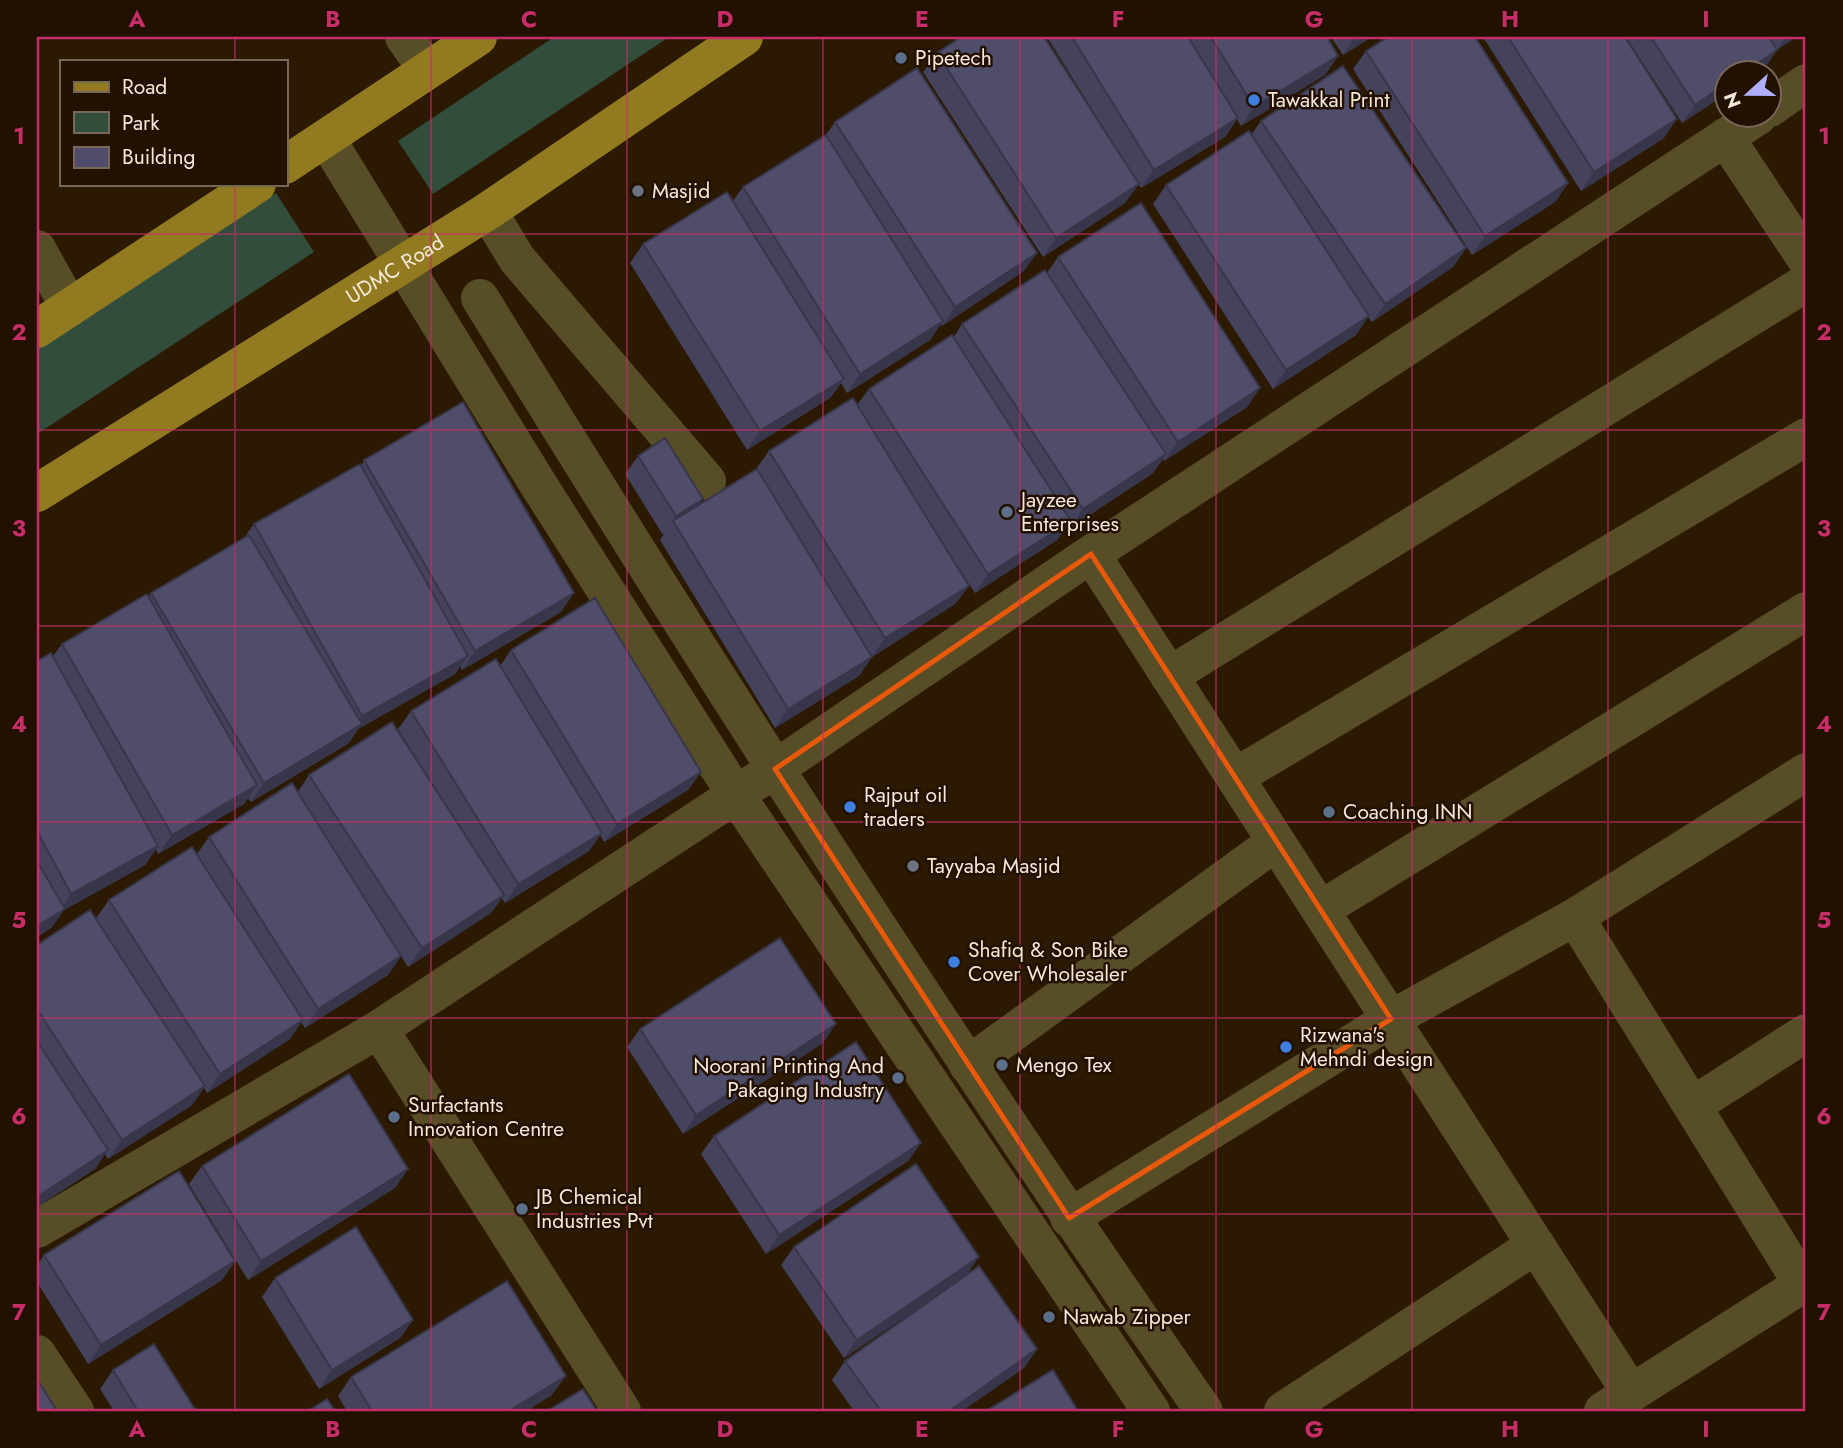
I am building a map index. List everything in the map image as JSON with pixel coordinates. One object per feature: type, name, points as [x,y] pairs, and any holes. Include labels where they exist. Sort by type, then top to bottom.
[{"type":"main road","points":[[287,164],[478,37]]},
{"type":"main road","name":"UDMC Road","points":[[37,493],[488,211],[744,37]]},
{"type":"main road","points":[[37,329],[254,186]]},
{"type":"street","points":[[404,37],[427,70]]},
{"type":"street","points":[[1784,98],[1806,83]]},
{"type":"street","points":[[37,1229],[379,1029],[775,769],[1091,554],[1736,130]]},
{"type":"street","points":[[1725,137],[1806,259]]},
{"type":"street","points":[[326,138],[538,484],[736,795],[1151,1411]]},
{"type":"street","points":[[488,211],[517,259],[707,481]]},
{"type":"street","points":[[37,249],[70,308]]},
{"type":"street","points":[[1169,676],[1806,283]]},
{"type":"street","points":[[480,298],[775,769],[1069,1218],[1204,1411]]},
{"type":"street","points":[[1235,778],[1806,436]]},
{"type":"street","points":[[538,484],[579,459]]},
{"type":"street","points":[[1091,554],[1536,1245],[1617,1402],[1805,1284],[1575,917]]},
{"type":"street","points":[[1320,909],[1806,611]]},
{"type":"street","points":[[1069,1218],[1391,1020],[1575,917],[1806,772]]},
{"type":"street","points":[[968,1065],[1276,842]]},
{"type":"street","points":[[379,1029],[622,1411]]},
{"type":"street","points":[[1692,1105],[1806,1033]]},
{"type":"street","points":[[1283,1411],[1536,1245]]},
{"type":"street","points":[[37,1354],[75,1411]]},
{"type":"highlighted area","points":[[1091,554],[1391,1019],[1069,1218],[775,769]]},
{"type":"green space","points":[[554,37],[669,37],[433,194],[398,141]]},
{"type":"green space","points":[[276,193],[314,252],[37,434],[37,349]]},
{"type":"building","points":[[961,37],[1044,37],[1139,184],[1056,238],[937,53]]},
{"type":"building","points":[[1072,37],[1188,37],[1238,118],[1154,170]]},
{"type":"building","name":"Tawakkal Print","points":[[1211,37],[1327,37],[1338,56],[1254,107]]},
{"type":"building","points":[[1388,37],[1475,37],[1568,183],[1485,236],[1366,51]]},
{"type":"building","points":[[1508,37],[1625,37],[1677,119],[1594,172]]},
{"type":"building","points":[[1651,37],[1769,37],[1777,50],[1762,60],[1714,60],[1714,92],[1695,105]]},
{"type":"building","points":[[1343,66],[1466,248],[1385,304],[1261,121]]},
{"type":"building","points":[[917,68],[1037,253],[955,307],[835,122]]},
{"type":"building","points":[[1249,131],[1369,316],[1286,370],[1166,185]]},
{"type":"building","points":[[826,135],[943,321],[860,374],[743,187]]},
{"type":"building","points":[[727,192],[844,379],[760,431],[643,244]]},
{"type":"building","points":[[1141,203],[1260,388],[1178,442],[1058,257]]},
{"type":"building","points":[[1045,270],[1166,454],[1083,509],[962,324]]},
{"type":"building","points":[[952,335],[1071,521],[988,574],[869,389]]},
{"type":"building","points":[[853,398],[969,586],[885,638],[769,451]]},
{"type":"building","points":[[463,402],[574,593],[475,651],[364,460]]},
{"type":"building","points":[[665,438],[703,499],[676,516],[638,456]]},
{"type":"building","points":[[360,464],[468,656],[362,716],[254,524]]},
{"type":"building","points":[[757,469],[872,657],[788,709],[673,521]]},
{"type":"building","points":[[249,535],[362,724],[264,783],[151,593]]},
{"type":"building","points":[[147,594],[257,785],[172,835],[62,644]]},
{"type":"building","points":[[595,598],[701,772],[617,824],[511,650]]},
{"type":"building","points":[[51,653],[158,846],[71,894],[37,831],[37,661]]},
{"type":"building","points":[[496,659],[602,833],[518,884],[411,711]]},
{"type":"building","points":[[392,722],[504,895],[422,948],[309,775]]},
{"type":"building","points":[[292,783],[401,956],[318,1009],[209,837]]},
{"type":"building","points":[[192,847],[303,1020],[220,1074],[109,900]]},
{"type":"building","points":[[37,861],[65,909],[37,926]]},
{"type":"building","points":[[90,910],[205,1086],[122,1140],[37,1009],[37,945]]},
{"type":"building","points":[[780,938],[836,1024],[696,1115],[640,1029]]},
{"type":"building","points":[[37,1041],[108,1150],[37,1197]]},
{"type":"building","points":[[856,1042],[921,1143],[779,1235],[714,1136]]},
{"type":"building","points":[[349,1074],[408,1169],[261,1261],[202,1166]]},
{"type":"building","points":[[916,1164],[979,1257],[857,1340],[794,1247]]},
{"type":"building","points":[[179,1171],[235,1261],[101,1345],[44,1255]]},
{"type":"building","points":[[356,1227],[413,1320],[332,1370],[275,1278]]},
{"type":"building","points":[[979,1266],[1037,1349],[949,1411],[881,1411],[845,1361]]},
{"type":"building","points":[[507,1281],[566,1376],[509,1411],[372,1411],[351,1377]]},
{"type":"building","points":[[154,1344],[196,1411],[138,1411],[113,1370]]},
{"type":"building","points":[[1053,1370],[1078,1411],[986,1411]]},
{"type":"building","points":[[37,1379],[57,1411],[37,1411]]},
{"type":"building","points":[[583,1389],[597,1411],[547,1411]]},
{"type":"building","points":[[327,1399],[335,1411],[308,1411]]},
{"type":"place","name":"Pipetech","points":[[901,58]]},
{"type":"place","name":"Tawakkal Print","points":[[1254,100]]},
{"type":"place","name":"Masjid","points":[[638,191]]},
{"type":"place","name":"Jayzee Enterprises","points":[[1007,512]]},
{"type":"place","name":"Rajput oil traders","points":[[850,807]]},
{"type":"place","name":"Coaching INN","points":[[1329,812]]},
{"type":"place","name":"Tayyaba Masjid","points":[[913,866]]},
{"type":"place","name":"Shafiq & Son Bike Cover Wholesaler","points":[[954,962]]},
{"type":"place","name":"Rizwana's Mehndi design","points":[[1286,1047]]},
{"type":"place","name":"Mengo Tex","points":[[1002,1065]]},
{"type":"place","name":"Noorani Printing And Pakaging Industry","points":[[898,1078]]},
{"type":"place","name":"Surfactants Innovation Centre","points":[[394,1117]]},
{"type":"place","name":"JB Chemical Industries Pvt","points":[[522,1209]]},
{"type":"place","name":"Nawab Zipper","points":[[1049,1317]]}]
